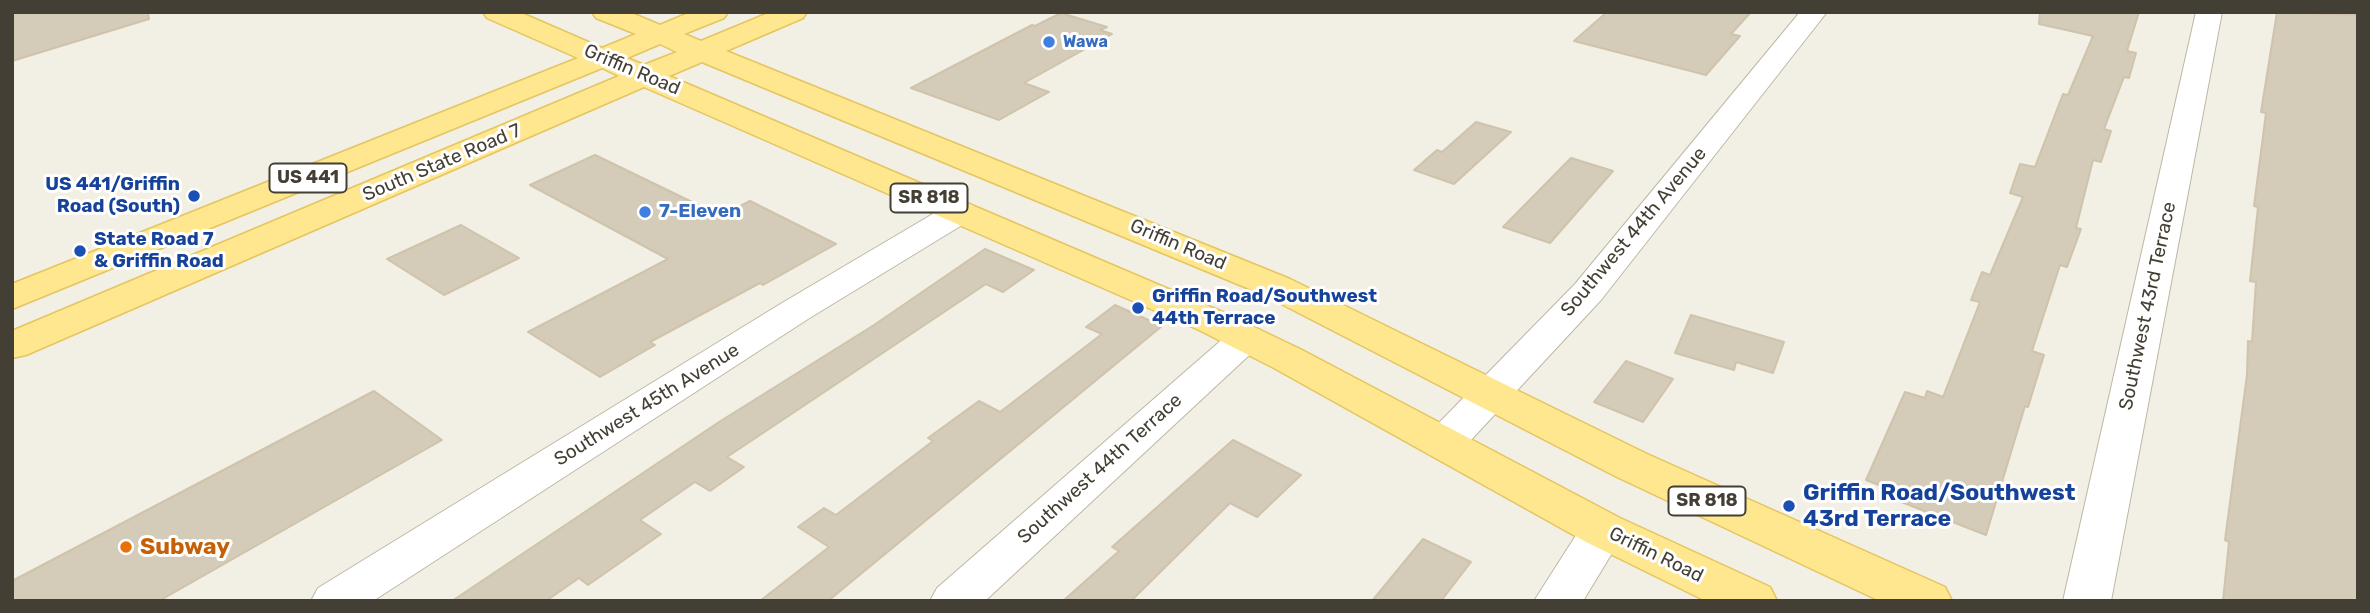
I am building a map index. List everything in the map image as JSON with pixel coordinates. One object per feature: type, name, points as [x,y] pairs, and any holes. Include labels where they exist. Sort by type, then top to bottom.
[{"type":"main road","name":"Griffin Road","points":[[496,12],[1246,338],[1603,530],[1752,601]]},
{"type":"main road","name":"Griffin Road","points":[[605,12],[1264,282],[1492,393],[1631,465],[1927,601]]},
{"type":"main road","name":"South State Road 7","points":[[12,298],[715,12]]},
{"type":"main road","name":"South State Road 7","points":[[12,346],[794,12]]},
{"type":"street","name":"Southwest 44th Avenue","points":[[1443,444],[1587,292],[1814,12]]},
{"type":"street","name":"Southwest 43rd Terrace","points":[[2087,601],[2209,12]]},
{"type":"street","name":"Southwest 45th Avenue","points":[[335,601],[795,311],[960,212]]},
{"type":"street","name":"Southwest 44th Terrace","points":[[954,601],[1246,338]]},
{"type":"street","points":[[1559,601],[1603,530]]},
{"type":"building","points":[[12,12],[148,12],[149,19],[12,61]]},
{"type":"building","points":[[1607,12],[1751,12],[1731,34],[1740,36],[1706,75],[1574,41]]},
{"type":"building","points":[[2040,12],[2139,12],[2127,51],[2136,53],[2129,78],[2124,77],[2104,129],[2111,131],[2101,162],[2093,160],[2076,228],[2081,229],[2067,267],[2060,265],[2032,351],[2044,355],[2028,407],[2025,406],[1986,535],[1886,496],[1889,489],[1866,480],[1905,392],[1925,398],[1927,391],[1943,397],[1980,302],[1971,300],[1982,272],[1990,275],[2023,197],[2010,193],[2020,164],[2035,167],[2063,94],[2068,95],[2093,36],[2039,24]]},
{"type":"building","points":[[2277,12],[2358,15],[2358,601],[2223,601],[2229,542],[2225,540],[2247,375],[2248,341],[2252,342],[2256,282],[2250,281],[2258,207],[2254,206],[2266,113],[2261,112]]},
{"type":"building","points":[[1061,13],[1107,27],[1100,30],[1112,34],[1024,83],[1049,92],[999,120],[911,88],[1032,25]]},
{"type":"building","points":[[1476,122],[1511,132],[1454,184],[1414,170],[1437,150],[1442,152]]},
{"type":"building","points":[[595,155],[721,216],[750,201],[836,244],[763,285],[760,283],[650,342],[655,345],[600,377],[528,332],[668,259],[530,185]]},
{"type":"building","points":[[1571,158],[1613,171],[1550,243],[1503,227]]},
{"type":"building","points":[[461,225],[519,258],[444,295],[387,259]]},
{"type":"building","points":[[985,249],[1034,270],[1003,292],[986,284],[727,457],[744,467],[710,491],[695,482],[640,520],[661,534],[588,585],[579,578],[546,601],[452,601],[719,422],[874,325]]},
{"type":"building","points":[[1115,305],[1162,326],[828,601],[760,601],[829,547],[798,527],[824,508],[836,515],[933,441],[928,438],[979,401],[1000,412],[1102,334],[1086,327]]},
{"type":"building","points":[[1691,315],[1784,342],[1773,373],[1736,362],[1734,370],[1675,353]]},
{"type":"building","points":[[1626,361],[1673,379],[1643,422],[1594,402]]},
{"type":"building","points":[[374,391],[442,440],[159,601],[12,601],[12,581]]},
{"type":"building","points":[[1233,440],[1301,475],[1257,517],[1230,503],[1131,601],[1063,601],[1119,551],[1112,547]]},
{"type":"building","points":[[1423,539],[1471,562],[1441,601],[1372,601]]},
{"type":"place","name":"Wawa","points":[[1049,42]]},
{"type":"place","name":"US 441/Griffin Road (South)","points":[[194,196]]},
{"type":"place","name":"7-Eleven","points":[[645,212]]},
{"type":"place","name":"State Road 7 & Griffin Road","points":[[80,251]]},
{"type":"place","name":"Griffin Road/Southwest 44th Terrace","points":[[1138,308]]},
{"type":"place","name":"Griffin Road/Southwest 43rd Terrace","points":[[1789,506]]},
{"type":"place","name":"Subway","points":[[126,547]]}]
